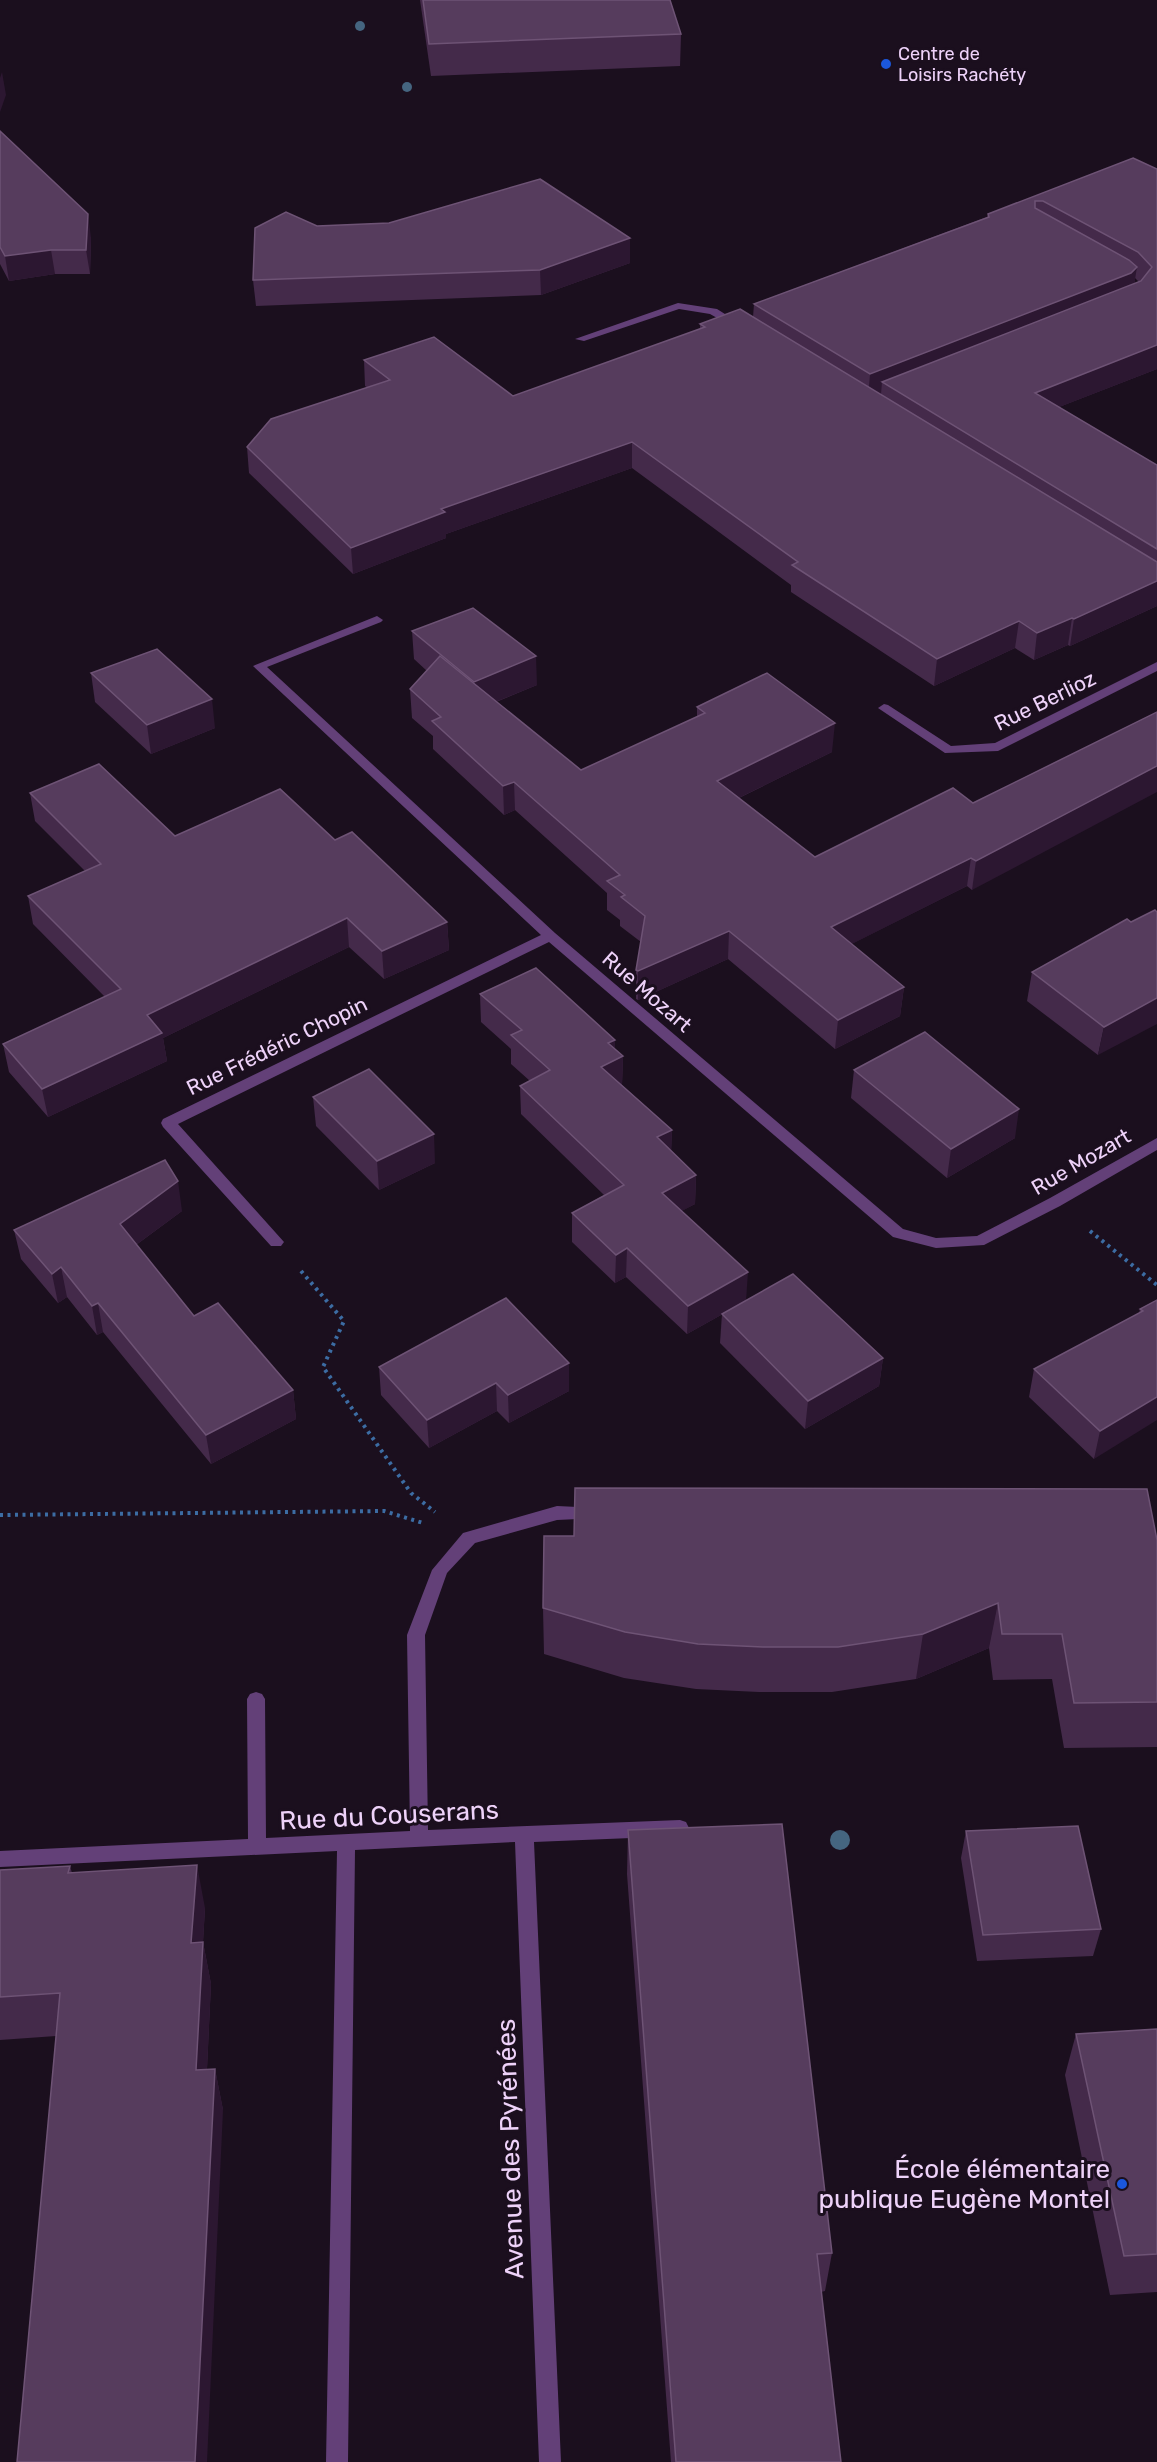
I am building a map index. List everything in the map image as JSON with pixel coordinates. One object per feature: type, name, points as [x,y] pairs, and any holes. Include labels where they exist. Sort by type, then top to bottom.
[{"type":"street","points":[[580,339],[678,306],[714,311],[752,334]]},
{"type":"street","name":"Rue Mozart","points":[[377,620],[259,666],[550,936],[898,1233],[936,1243],[979,1241],[1055,1203],[1157,1143]]},
{"type":"street","name":"Rue Berlioz","points":[[884,708],[949,750],[998,747],[1157,666]]},
{"type":"street","name":"Rue Frédéric Chopin","points":[[276,1242],[168,1123],[550,936]]},
{"type":"street","points":[[418,1838],[416,1635],[440,1570],[469,1538],[557,1513],[605,1513]]},
{"type":"street","points":[[256,1699],[257,1848]]},
{"type":"street","name":"Rue du Couserans","points":[[0,1859],[346,1844],[524,1833],[699,1828]]},
{"type":"street","name":"Avenue des Pyrénées","points":[[524,1833],[550,2462]]},
{"type":"street","points":[[337,2462],[346,1844]]},
{"type":"path","points":[[1055,1203],[1157,1285]]},
{"type":"path","points":[[276,1242],[344,1321],[323,1367],[411,1493],[469,1538]]},
{"type":"path","points":[[0,1515],[384,1511],[469,1538]]},
{"type":"building","points":[[423,0],[670,0],[681,34],[429,44]]},
{"type":"building","points":[[0,131],[88,214],[86,250],[51,250],[5,256],[0,247]]},
{"type":"building","points":[[1133,158],[1157,169],[1157,345],[1035,393],[1157,465],[1157,549],[882,382],[1141,281],[1152,267],[1138,252],[1043,201],[1035,201],[1035,208],[1129,260],[1137,267],[1131,273],[870,374],[754,304],[989,217],[988,214]]},
{"type":"building","points":[[540,179],[630,238],[540,270],[253,280],[255,228],[286,212],[317,226],[389,223]]},
{"type":"building","points":[[740,309],[1157,562],[1157,581],[1074,619],[1037,633],[1019,621],[937,659],[792,565],[798,562],[632,442],[441,509],[445,512],[351,548],[247,447],[271,419],[390,380],[364,360],[434,337],[513,396],[705,327],[700,324]]},
{"type":"building","points":[[473,608],[536,656],[474,682],[412,631]]},
{"type":"building","points":[[157,649],[212,699],[147,725],[91,673]]},
{"type":"building","points":[[440,656],[581,770],[705,713],[697,707],[767,673],[835,723],[717,781],[815,857],[953,788],[973,803],[1157,712],[1157,766],[976,861],[971,858],[831,927],[904,987],[838,1020],[729,931],[636,970],[645,916],[621,897],[625,895],[607,881],[620,875],[514,782],[503,786],[432,721],[441,717],[410,689]]},
{"type":"building","points":[[99,764],[175,836],[280,789],[335,840],[352,832],[447,922],[382,951],[347,918],[147,1015],[162,1033],[42,1089],[3,1044],[121,989],[28,896],[101,864],[30,793]]},
{"type":"building","points":[[1155,910],[1157,912],[1157,998],[1104,1027],[1032,972],[1127,919],[1131,922]]},
{"type":"building","points":[[536,968],[615,1040],[608,1043],[623,1056],[601,1067],[672,1130],[657,1137],[696,1175],[662,1193],[748,1272],[688,1306],[627,1248],[616,1255],[572,1213],[624,1185],[520,1086],[550,1070],[511,1035],[522,1030],[480,994]]},
{"type":"building","points":[[925,1032],[1019,1109],[951,1149],[854,1070]]},
{"type":"building","points":[[369,1069],[434,1134],[377,1161],[313,1097]]},
{"type":"building","points":[[165,1160],[178,1181],[120,1224],[194,1316],[218,1303],[293,1390],[206,1435],[98,1303],[92,1306],[61,1267],[52,1274],[14,1230]]},
{"type":"building","points":[[793,1274],[883,1358],[808,1401],[722,1314]]},
{"type":"building","points":[[506,1298],[569,1363],[508,1395],[496,1383],[427,1420],[379,1367]]},
{"type":"building","points":[[1157,1300],[1157,1397],[1100,1431],[1034,1369],[1143,1311],[1140,1309]]},
{"type":"building","points":[[575,1488],[1147,1489],[1157,1540],[1157,1702],[1074,1703],[1062,1634],[1002,1634],[998,1603],[923,1634],[838,1647],[698,1644],[625,1632],[543,1608],[544,1536],[574,1536]]},
{"type":"building","points":[[782,1824],[832,2253],[817,2254],[841,2462],[676,2462],[628,1830]]},
{"type":"building","points":[[1078,1826],[1101,1929],[983,1935],[966,1831]]},
{"type":"building","points":[[197,1865],[191,1943],[203,1942],[196,2070],[215,2069],[195,2462],[17,2462],[60,1993],[0,1997],[0,1870],[70,1866],[68,1873]]},
{"type":"building","name":"École élémentaire publique Eugène Montel","points":[[1157,2029],[1157,2254],[1124,2256],[1076,2034]]},
{"type":"place","name":"Centre de Loisirs Rachéty","points":[[886,64]]},
{"type":"place","name":"École élémentaire publique Eugène Montel","points":[[1122,2184]]}]
